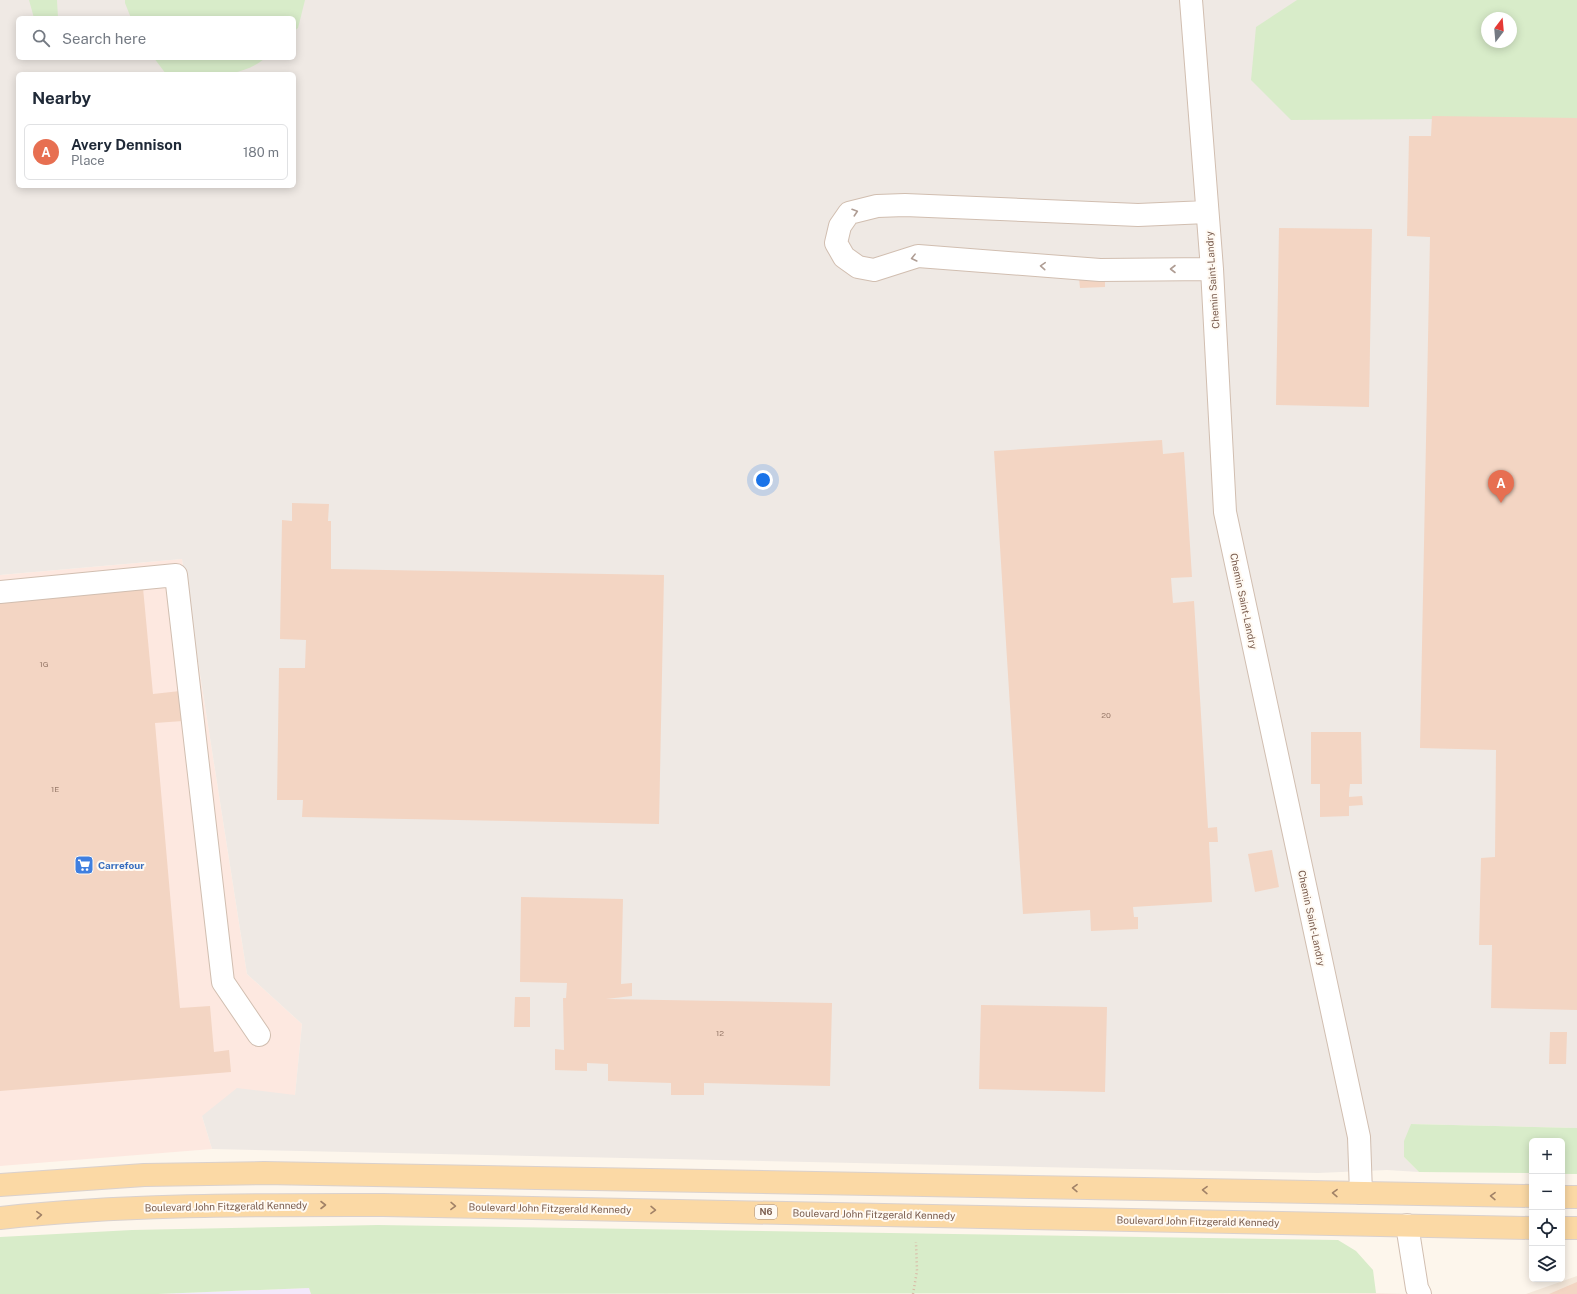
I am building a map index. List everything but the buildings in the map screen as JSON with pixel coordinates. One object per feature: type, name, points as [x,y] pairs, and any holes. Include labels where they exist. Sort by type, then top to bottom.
[{"type":"main road","points":[[0,1185],[144,1175],[264,1173],[1529,1196]]},
{"type":"main road","points":[[1565,1197],[1577,1197]]},
{"type":"main road","name":"Boulevard John Fitzgerald Kennedy","points":[[0,1218],[142,1208],[263,1204],[391,1205],[1529,1228]]},
{"type":"main road","points":[[1565,1228],[1577,1228]]},
{"type":"street","name":"Chemin Saint-Landry","points":[[1191,0],[1212,269],[1225,512],[1359,1137],[1361,1193]]},
{"type":"street","points":[[1207,212],[1138,215],[905,205],[876,206],[849,212],[840,226],[836,243],[844,257],[858,267],[874,270],[918,256],[1100,270],[1212,269]]},
{"type":"street","points":[[0,592],[176,576],[223,982],[259,1035]]},
{"type":"street","points":[[1407,1225],[1417,1288],[1420,1294]]},
{"type":"path","points":[[913,1294],[917,1271],[915,1215]]},
{"type":"shaded area","points":[[0,0],[1577,0],[1577,1128],[1411,1124],[1404,1157],[1419,1172],[1387,1170],[1318,1173],[212,1149],[202,1116],[237,1088],[295,1095],[302,1024],[247,974],[182,559],[0,575]]},
{"type":"shaded area","points":[[182,559],[247,974],[302,1024],[295,1096],[202,1116],[212,1149],[0,1166],[0,575]]},
{"type":"shaded area","points":[[1577,1276],[1577,1294],[1526,1294],[1560,1282],[1565,1282],[1565,1280]]},
{"type":"shaded area","points":[[309,1288],[311,1294],[158,1294]]},
{"type":"shaded area","points":[[1376,1293],[1408,1294],[1154,1294]]},
{"type":"green space","points":[[29,0],[57,0],[58,16],[33,16]]},
{"type":"green space","points":[[125,0],[305,0],[298,28],[296,30],[296,16],[130,16]]},
{"type":"green space","points":[[1297,0],[1577,0],[1577,122],[1438,119],[1291,120],[1251,80],[1256,27]]},
{"type":"green space","points":[[156,60],[262,60],[255,65],[235,72],[164,72]]},
{"type":"green space","points":[[1411,1124],[1577,1128],[1577,1174],[1565,1174],[1565,1138],[1529,1138],[1529,1173],[1419,1172],[1404,1157],[1404,1141]]},
{"type":"green space","points":[[378,1225],[1338,1240],[1356,1251],[1373,1270],[1376,1293],[311,1294],[309,1288],[158,1294],[0,1294],[0,1237],[132,1230]]},
{"type":"place","name":"Avery Dennison","points":[[1501,503]]},
{"type":"place","name":"Carrefour","points":[[84,865]]}]
